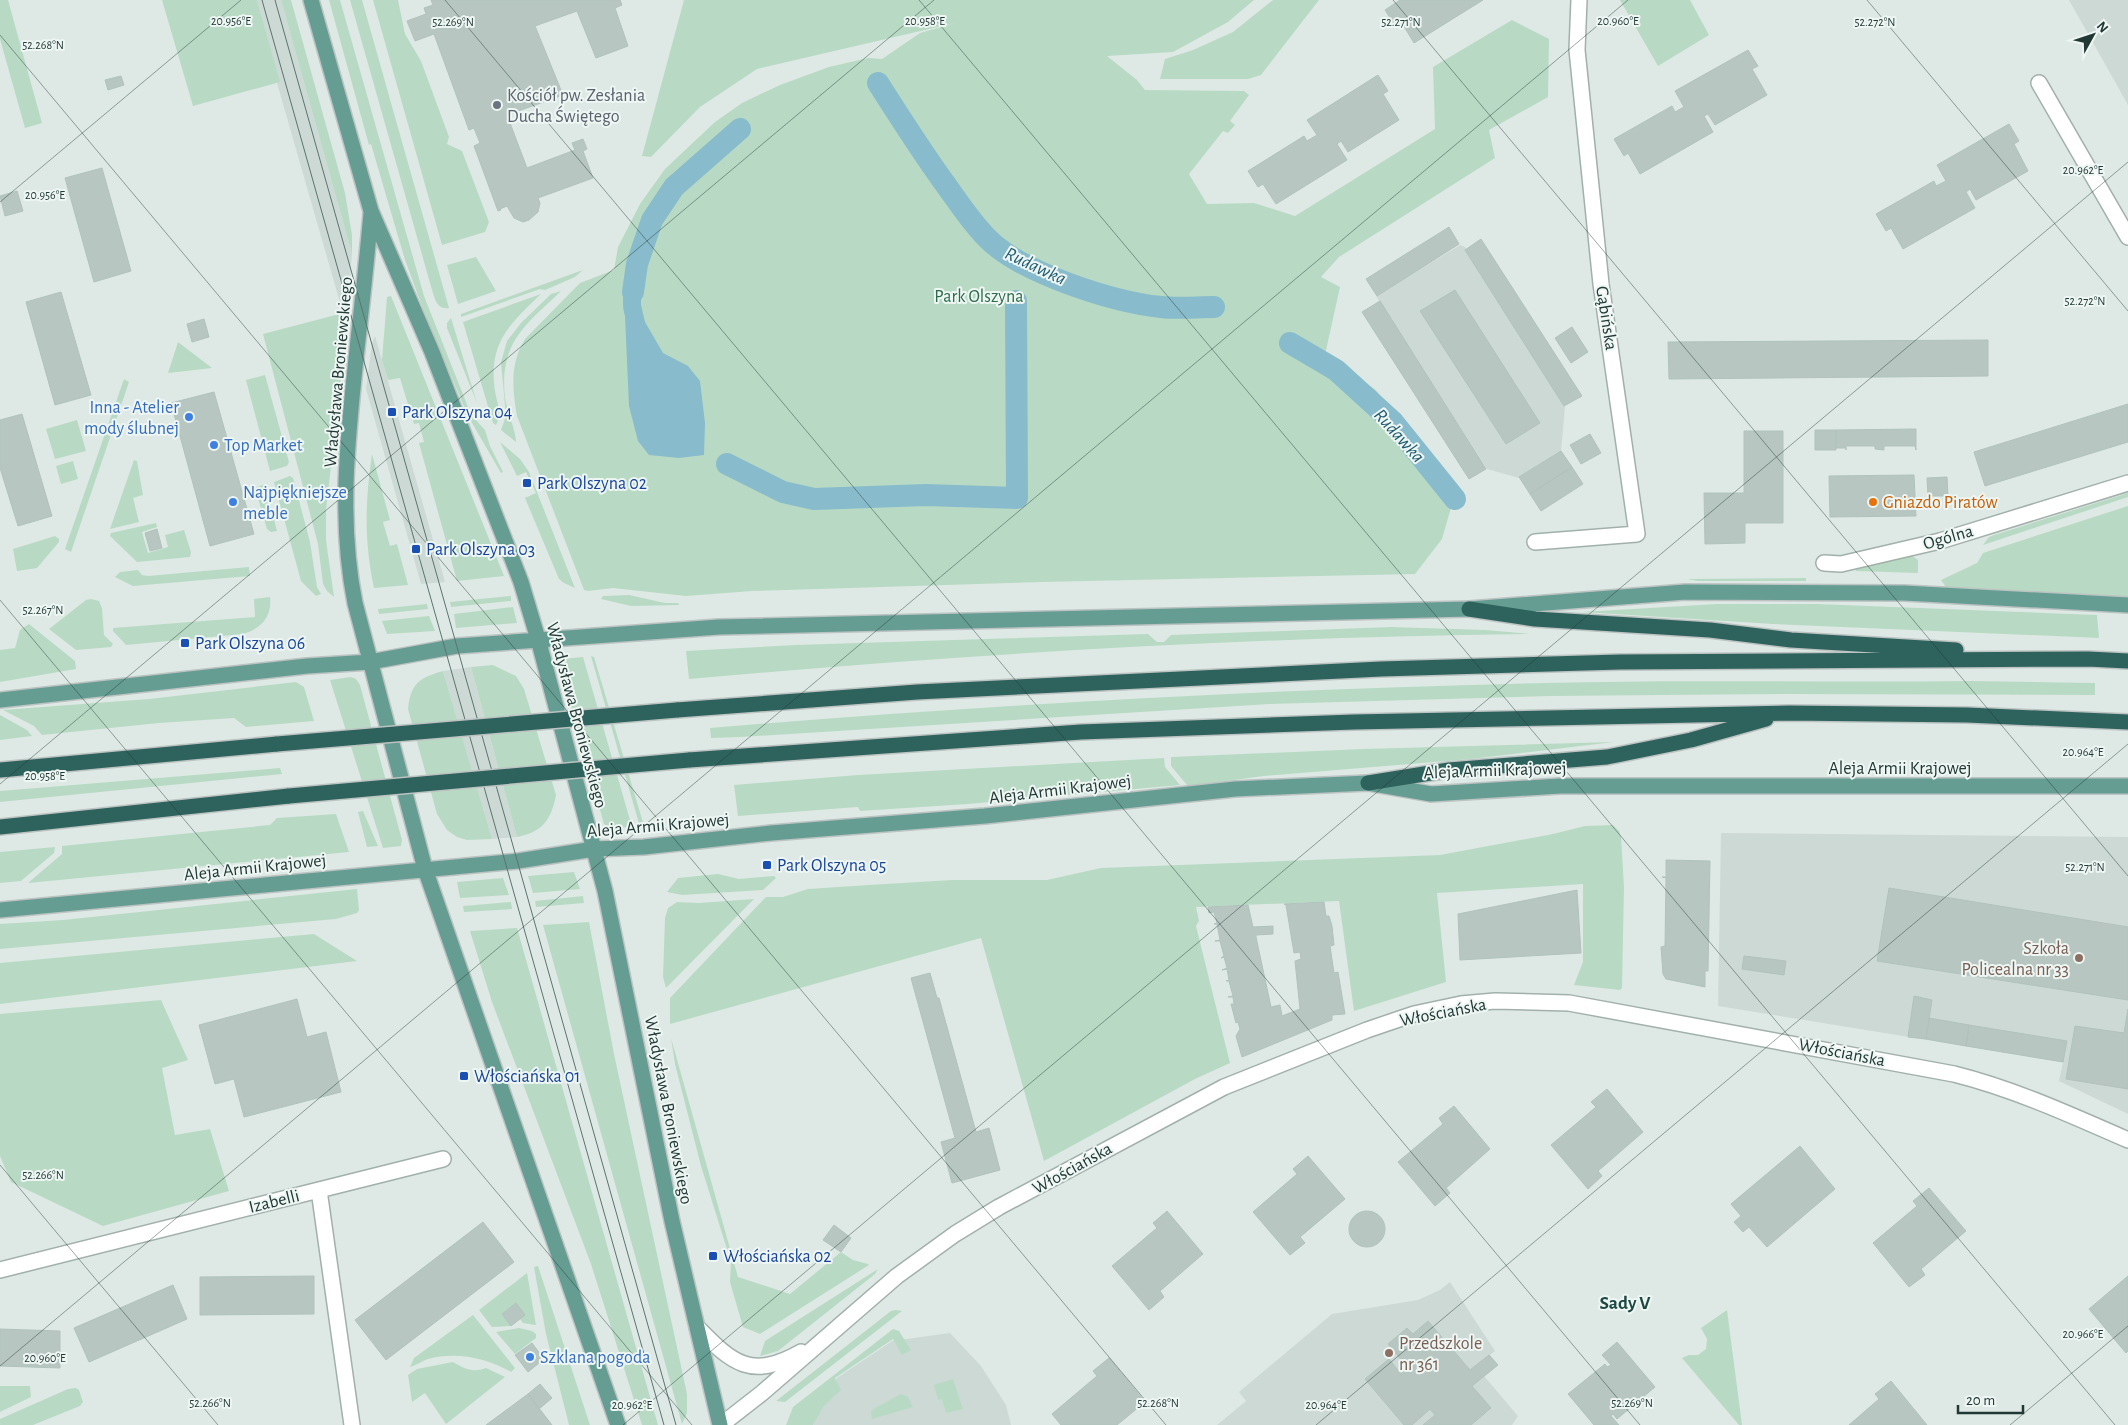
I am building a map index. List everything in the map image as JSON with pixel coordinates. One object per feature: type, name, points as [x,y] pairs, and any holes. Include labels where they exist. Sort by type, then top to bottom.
[{"type":"highway","points":[[1469,609],[1535,619],[1710,630],[1791,640],[2128,661]]},
{"type":"highway","points":[[0,770],[277,744],[917,692],[1380,669],[1620,662],[2088,659]]},
{"type":"highway","points":[[1368,783],[1449,770],[1606,757],[1691,740],[1789,714]]},
{"type":"highway","points":[[0,827],[289,796],[688,760],[1081,732],[1354,722],[1789,714],[1966,715],[2128,722]]},
{"type":"main road","name":"Władysława Broniewskiego","points":[[311,0],[371,210],[436,361],[521,582],[538,639],[605,891],[672,1221],[721,1425]]},
{"type":"main road","name":"Władysława Broniewskiego","points":[[371,210],[348,436],[344,515],[351,584],[425,870],[618,1425]]},
{"type":"main road","points":[[0,700],[307,666],[370,662],[445,648],[538,639],[720,628],[1469,609],[1685,592],[1904,593],[2128,605]]},
{"type":"main road","name":"Aleja Armii Krajowej","points":[[0,910],[518,861],[594,849],[644,847],[771,833],[985,816],[1226,790],[1368,783],[1431,794],[1590,785],[1710,784],[1851,787],[2128,786]]},
{"type":"street","name":"Gąbińska","points":[[1535,542],[1637,534],[1601,284],[1577,50],[1579,0]]},
{"type":"street","points":[[2039,83],[2128,237]]},
{"type":"street","name":"Ogólna","points":[[1824,563],[1842,564],[1940,541],[2128,483]]},
{"type":"street","name":"Włościańska","points":[[721,1425],[897,1276],[976,1220],[1170,1114],[1254,1073],[1414,1014],[1461,1004],[1504,1001],[1569,1003],[1806,1045],[1954,1074],[1979,1080],[2032,1099],[2128,1140]]},
{"type":"street","points":[[319,1190],[443,1159]]},
{"type":"street","name":"Izabelli","points":[[0,1270],[319,1190],[352,1425]]},
{"type":"street","name":"Włościańska","points":[[697,1327],[720,1350],[739,1363],[750,1367],[763,1367],[786,1360],[826,1338]]},
{"type":"shaded area","points":[[257,0],[281,0],[352,254],[347,312],[343,313],[277,83],[279,81]]},
{"type":"shaded area","points":[[2069,0],[2128,0],[2128,105]]},
{"type":"shaded area","points":[[1460,245],[1465,247],[1565,407],[1561,451],[1519,478],[1487,469],[1376,296]]},
{"type":"shaded area","points":[[375,336],[445,582],[421,584],[366,389],[372,343]]},
{"type":"shaded area","points":[[471,667],[517,837],[492,839],[443,671]]},
{"type":"shaded area","points":[[1721,833],[2128,837],[2128,1114],[2059,1081],[2063,1062],[1718,1006]]},
{"type":"shaded area","name":"Przedszkole nr 361","points":[[1450,1282],[1495,1351],[1490,1355],[1498,1365],[1484,1376],[1518,1416],[1512,1425],[1217,1425],[1246,1401],[1239,1392],[1332,1314],[1418,1300],[1440,1290]]},
{"type":"shaded area","points":[[950,1333],[981,1366],[1006,1405],[1011,1425],[813,1425],[837,1378],[892,1341]]},
{"type":"green space","points":[[0,0],[8,0],[42,123],[25,128],[0,39]]},
{"type":"green space","points":[[162,0],[257,0],[280,82],[193,106]]},
{"type":"green space","points":[[281,0],[291,0],[345,193],[352,235],[352,254]]},
{"type":"green space","points":[[329,0],[340,0],[424,296],[468,407],[472,416],[485,430],[490,446],[503,472],[501,473],[468,416],[425,314],[405,260],[371,144],[369,145]]},
{"type":"green space","points":[[350,0],[362,0],[449,308],[439,306],[433,293]]},
{"type":"green space","points":[[373,0],[398,0],[405,34],[421,61],[449,137],[447,144],[462,151],[489,222],[485,232],[442,245]]},
{"type":"green space","name":"Park Olszyna","points":[[684,0],[1254,0],[1228,22],[1173,52],[1107,56],[1137,80],[1145,90],[1244,91],[1249,95],[1230,121],[1235,125],[1228,133],[1223,131],[1189,174],[1207,204],[1254,203],[1295,216],[1435,129],[1433,67],[1512,20],[1549,39],[1548,97],[1489,130],[1495,158],[1339,257],[1321,277],[1340,287],[1325,355],[1376,390],[1455,494],[1442,539],[1415,574],[1041,582],[752,591],[686,596],[613,588],[584,590],[517,416],[513,386],[514,376],[517,357],[525,339],[580,283],[614,270],[618,247],[640,204],[665,169],[715,122],[742,103],[780,85],[829,67],[868,58],[882,59],[920,33],[955,23],[757,69],[700,107],[651,157],[642,156]]},
{"type":"green space","points":[[1273,0],[1319,0],[1261,75],[1248,79],[1160,79],[1165,59],[1193,50],[1233,32]]},
{"type":"green space","points":[[1620,0],[1690,0],[1709,35],[1658,66]]},
{"type":"green space","points":[[476,257],[496,291],[458,304],[447,265]]},
{"type":"green space","points":[[583,270],[575,277],[545,290],[540,289],[461,317],[461,314]]},
{"type":"green space","points":[[561,291],[526,325],[517,337],[506,363],[504,379],[505,398],[516,442],[501,430],[506,416],[501,362],[507,341],[521,323],[551,294]]},
{"type":"green space","points":[[541,294],[519,315],[503,336],[498,347],[494,374],[499,412],[496,425],[493,423],[463,322]]},
{"type":"green space","points":[[391,296],[504,576],[457,581],[419,443],[424,442],[419,423],[414,424],[400,378],[388,380],[382,360],[387,297]]},
{"type":"green space","points":[[347,312],[349,317],[346,318],[347,324],[326,510],[326,540],[334,597],[323,584],[318,544],[263,334]]},
{"type":"green space","points":[[451,318],[477,403],[447,328],[447,323]]},
{"type":"green space","points":[[178,342],[212,368],[168,373]]},
{"type":"green space","points":[[265,375],[289,462],[287,466],[270,471],[246,380]]},
{"type":"green space","points":[[124,379],[129,382],[71,552],[65,549]]},
{"type":"green space","points":[[77,420],[86,451],[55,459],[46,429]]},
{"type":"green space","points":[[500,442],[520,459],[529,472],[575,588],[559,579],[525,498],[536,493],[526,472],[517,476]]},
{"type":"green space","points":[[372,454],[390,520],[383,522],[390,546],[397,544],[408,585],[374,588],[367,537],[368,489]]},
{"type":"green space","points":[[134,460],[137,461],[143,495],[133,498],[139,522],[110,529]]},
{"type":"green space","points":[[73,461],[78,479],[61,484],[56,466]]},
{"type":"green space","points":[[290,476],[293,478],[310,542],[317,587],[321,594],[316,596],[301,581],[274,482]]},
{"type":"green space","points":[[265,484],[277,531],[271,532],[267,529],[255,488]]},
{"type":"green space","points":[[2128,493],[2128,497],[1983,545],[1989,537],[1994,535]]},
{"type":"green space","points":[[2128,506],[2128,597],[1946,587],[1941,580],[1977,563],[1983,553]]},
{"type":"green space","points":[[156,523],[157,527],[142,532],[148,553],[168,547],[165,535],[184,530],[191,552],[190,557],[137,562],[110,536],[111,533]]},
{"type":"green space","points":[[55,536],[59,539],[59,542],[37,568],[17,571],[13,549]]},
{"type":"green space","points":[[1907,552],[1918,560],[1918,573],[1856,571],[1855,567]]},
{"type":"green space","points":[[249,567],[250,576],[133,586],[115,577],[120,572],[138,570],[142,575],[148,576]]},
{"type":"green space","points":[[1806,578],[1806,581],[1698,581],[1687,579]]},
{"type":"green space","points":[[629,595],[665,603],[678,603],[679,605],[631,606],[601,599],[603,596]]},
{"type":"green space","points":[[511,596],[511,601],[451,607],[450,602]]},
{"type":"green space","points":[[270,597],[269,610],[264,621],[250,632],[243,634],[126,645],[113,631],[113,628],[255,617],[254,599]]},
{"type":"green space","points":[[86,600],[99,601],[102,608],[104,635],[113,644],[111,647],[76,650],[49,629]]},
{"type":"green space","points":[[427,604],[428,609],[379,614],[378,609]]},
{"type":"green space","points":[[1717,604],[1817,604],[2097,615],[2099,638],[1773,624],[1582,612]]},
{"type":"green space","points":[[513,607],[517,623],[456,628],[454,614]]},
{"type":"green space","points":[[429,616],[435,631],[387,634],[382,621]]},
{"type":"green space","points":[[29,624],[75,661],[76,669],[0,682],[0,650],[15,648],[20,630]]},
{"type":"green space","points":[[1391,627],[1485,630],[1531,634],[1320,639],[1110,648],[899,662],[689,679],[686,651],[795,645],[1148,634],[1157,642],[1164,642],[1171,635]]},
{"type":"green space","points":[[591,656],[594,657],[644,826],[640,827]]},
{"type":"green space","points":[[583,657],[632,827],[609,828],[604,824],[559,664],[562,659]]},
{"type":"green space","points":[[493,665],[516,676],[524,689],[556,795],[544,824],[533,832],[517,837],[471,667]]},
{"type":"green space","points":[[443,671],[492,839],[467,840],[457,837],[447,830],[437,814],[408,709],[414,687],[422,679]]},
{"type":"green space","points":[[351,677],[356,679],[360,685],[402,840],[401,846],[383,848],[330,680]]},
{"type":"green space","points":[[1970,681],[2095,683],[2095,695],[1789,694],[1550,696],[1270,704],[740,737],[711,738],[710,728],[1023,705],[1336,689],[1598,682]]},
{"type":"green space","points":[[296,682],[304,687],[314,721],[246,727],[234,718],[159,723],[42,735],[34,726],[3,710],[149,699]]},
{"type":"green space","points":[[0,715],[27,730],[32,736],[0,740]]},
{"type":"green space","points":[[1614,742],[1471,759],[1264,776],[1196,785],[1187,785],[1171,766],[1171,757]]},
{"type":"green space","points":[[1164,758],[1165,767],[1180,785],[968,804],[860,811],[858,807],[738,816],[734,785],[858,775]]},
{"type":"green space","points":[[280,768],[282,774],[0,802],[0,791]]},
{"type":"green space","points":[[363,811],[378,846],[367,847],[358,812]]},
{"type":"green space","points":[[336,814],[349,852],[28,883],[62,854],[62,846],[270,825],[277,818]]},
{"type":"green space","points":[[1613,825],[1621,836],[1624,887],[1622,988],[1620,990],[1574,985],[1583,962],[1583,884],[1437,893],[1446,982],[1354,1011],[1339,901],[1196,907],[1199,921],[1196,926],[1230,1063],[1195,1079],[1044,1161],[981,938],[670,1024],[670,998],[766,897],[783,897],[808,889],[869,885],[952,880],[1047,880],[1101,868],[1440,855],[1553,834],[1585,826]]},
{"type":"green space","points":[[55,847],[54,853],[21,881],[0,883],[0,852]]},
{"type":"green space","points":[[574,872],[580,889],[533,893],[528,876]]},
{"type":"green space","points":[[718,874],[739,879],[774,876],[776,878],[763,890],[682,895],[667,892],[678,878]]},
{"type":"green space","points":[[503,878],[509,895],[460,898],[457,882]]},
{"type":"green space","points":[[357,889],[359,910],[357,913],[336,919],[0,949],[0,924],[63,920]]},
{"type":"green space","points":[[583,896],[584,903],[536,907],[535,901]]},
{"type":"green space","points":[[754,899],[666,988],[663,977],[665,918],[668,908],[677,902],[699,903]]},
{"type":"green space","points":[[511,902],[512,909],[464,912],[463,906]]},
{"type":"green space","points":[[589,922],[614,1054],[687,1394],[687,1413],[682,1424],[543,925]]},
{"type":"green space","points":[[517,928],[658,1425],[642,1425],[591,1264],[492,1002],[470,931]]},
{"type":"green space","points":[[314,934],[357,961],[0,1004],[0,963]]},
{"type":"green space","points":[[161,1000],[188,1060],[162,1068],[175,1135],[210,1129],[229,1191],[103,1226],[11,1182],[0,1156],[0,1014]]},
{"type":"green space","points":[[671,1038],[738,1277],[790,1294],[841,1252],[853,1260],[869,1265],[760,1334],[743,1327],[730,1282],[731,1262],[701,1166],[675,1064]]},
{"type":"green space","points":[[538,1266],[590,1425],[569,1425],[546,1334],[534,1267]]},
{"type":"green space","points":[[878,1269],[875,1274],[778,1351],[760,1356],[765,1341]]},
{"type":"green space","points":[[527,1273],[536,1325],[523,1323],[520,1319],[516,1303],[502,1314],[511,1326],[492,1327],[479,1310]]},
{"type":"green space","points":[[1727,1310],[1742,1425],[1739,1425],[1682,1358],[1689,1355],[1698,1355],[1706,1349],[1707,1339],[1701,1328]]},
{"type":"green space","points":[[891,1311],[902,1311],[785,1402],[776,1401]]},
{"type":"green space","points":[[473,1315],[515,1368],[511,1372],[492,1363],[460,1356],[428,1359],[410,1367],[414,1358]]},
{"type":"green space","points":[[519,1328],[532,1331],[536,1334],[536,1338],[515,1354],[496,1332]]},
{"type":"green space","points":[[893,1329],[899,1331],[911,1350],[902,1355],[893,1339],[835,1378],[841,1390],[824,1406],[813,1425],[786,1425],[793,1407]]},
{"type":"green space","points":[[453,1362],[469,1370],[486,1368],[505,1377],[446,1424],[425,1393],[412,1402],[408,1375],[417,1369]]},
{"type":"green space","points":[[953,1379],[963,1409],[946,1413],[942,1399],[938,1400],[934,1385]]},
{"type":"green space","points":[[0,1386],[30,1386],[31,1397],[0,1412]]},
{"type":"green space","points":[[76,1388],[79,1390],[83,1402],[80,1406],[33,1425],[0,1425],[0,1419],[68,1389]]},
{"type":"green space","points":[[901,1394],[908,1397],[913,1407],[872,1419],[871,1412],[875,1408]]},
{"type":"water","points":[[635,262],[641,263],[641,305],[645,322],[663,353],[688,366],[700,381],[705,423],[704,455],[679,458],[649,455],[638,441],[629,406],[623,302],[626,281]]},
{"type":"building","name":"Kościół pw. Zesłania Ducha Świętego","points":[[431,0],[620,0],[622,5],[615,8],[628,46],[596,58],[577,11],[535,26],[563,95],[507,115],[527,168],[575,150],[572,143],[583,139],[587,149],[583,151],[593,178],[538,198],[540,203],[538,212],[529,220],[523,222],[514,218],[507,206],[498,211],[474,146],[480,143],[474,128],[469,130],[434,34],[415,41],[407,21],[426,14],[424,8],[433,5]]},
{"type":"building","points":[[1400,0],[1483,0],[1414,43],[1402,23],[1396,27],[1385,10]]},
{"type":"building","points":[[1748,50],[1758,66],[1752,69],[1767,95],[1715,125],[1708,114],[1704,116],[1713,132],[1640,174],[1628,153],[1624,156],[1614,139],[1672,106],[1675,112],[1684,107],[1675,91]]},
{"type":"building","points":[[1378,75],[1388,91],[1383,94],[1399,120],[1348,152],[1341,141],[1337,144],[1347,160],[1276,204],[1263,184],[1258,187],[1248,171],[1304,136],[1307,141],[1317,135],[1307,120]]},
{"type":"building","points":[[121,76],[124,85],[108,90],[105,80]]},
{"type":"building","points":[[2009,124],[2019,141],[2014,144],[2028,171],[1976,200],[1970,189],[1966,192],[1975,208],[1903,249],[1891,228],[1886,231],[1876,214],[1934,181],[1936,186],[1946,181],[1937,165]]},
{"type":"building","points":[[102,168],[131,271],[94,282],[65,178]]},
{"type":"building","points":[[17,191],[23,211],[5,216],[0,196]]},
{"type":"building","points":[[1449,227],[1459,244],[1377,296],[1366,279]]},
{"type":"building","points":[[1481,239],[1582,396],[1564,406],[1465,250]]},
{"type":"building","points":[[1455,290],[1540,423],[1506,444],[1420,311]]},
{"type":"building","points":[[61,292],[91,395],[55,405],[26,302]]},
{"type":"building","points":[[1380,301],[1486,469],[1469,479],[1362,312]]},
{"type":"building","points":[[204,319],[209,337],[192,342],[187,324]]},
{"type":"building","points":[[1572,327],[1588,352],[1571,363],[1555,338]]},
{"type":"building","points":[[1988,340],[1988,376],[1669,379],[1668,342]]},
{"type":"building","points":[[214,392],[254,534],[210,546],[171,403]]},
{"type":"building","points":[[2128,404],[2128,442],[1985,486],[1974,452]]},
{"type":"building","points":[[22,414],[52,516],[18,526],[0,468],[0,420]]},
{"type":"building","points":[[1916,429],[1916,450],[1915,446],[1884,446],[1884,450],[1875,449],[1875,446],[1846,446],[1846,448],[1836,448],[1836,430]]},
{"type":"building","points":[[1815,430],[1836,430],[1836,450],[1815,450]]},
{"type":"building","points":[[1744,431],[1783,431],[1783,523],[1745,523],[1745,543],[1705,544],[1704,493],[1744,493]]},
{"type":"building","points":[[1590,434],[1601,453],[1581,464],[1570,445]]},
{"type":"building","points":[[1561,451],[1572,467],[1530,494],[1519,477]]},
{"type":"building","points":[[1572,467],[1583,484],[1541,511],[1530,494]]},
{"type":"building","name":"Gniazdo Piratów","points":[[1914,475],[1916,516],[1830,517],[1829,476]]},
{"type":"building","points":[[1947,477],[1948,496],[1928,496],[1927,478]]},
{"type":"building","points":[[157,529],[162,548],[150,551],[145,533]]},
{"type":"building","points":[[1666,860],[1710,861],[1708,971],[1705,971],[1705,987],[1666,979],[1663,974],[1661,947],[1665,946],[1666,878],[1662,877],[1666,877]]},
{"type":"building","points":[[1889,888],[2128,927],[2128,1000],[1877,961]]},
{"type":"building","points":[[1577,890],[1581,953],[1460,960],[1458,914]]},
{"type":"building","points":[[1324,902],[1326,916],[1329,916],[1332,926],[1334,945],[1330,946],[1334,973],[1338,972],[1345,1014],[1332,1015],[1332,1020],[1242,1057],[1236,1036],[1240,1029],[1238,1022],[1236,1023],[1231,1004],[1234,1004],[1233,997],[1228,997],[1233,996],[1229,981],[1226,981],[1229,980],[1227,969],[1222,970],[1227,968],[1224,957],[1221,958],[1224,956],[1220,941],[1215,941],[1220,940],[1217,924],[1214,924],[1217,923],[1214,912],[1209,913],[1208,907],[1248,905],[1253,927],[1273,926],[1273,934],[1256,935],[1256,937],[1271,1007],[1280,1005],[1282,1016],[1300,1009],[1295,961],[1301,959],[1300,952],[1294,953],[1286,905],[1284,904]]},
{"type":"building","points":[[1744,956],[1786,961],[1784,975],[1742,969]]},
{"type":"building","points":[[930,973],[937,998],[939,998],[976,1132],[989,1128],[1000,1170],[952,1183],[941,1142],[955,1138],[911,978]]},
{"type":"building","points":[[1914,996],[1932,1000],[1926,1039],[1908,1037]]},
{"type":"building","points":[[297,999],[307,1037],[326,1032],[341,1092],[244,1117],[234,1079],[215,1084],[199,1025]]},
{"type":"building","points":[[2128,1009],[2128,1089],[2066,1079],[2075,1026],[2124,1033]]},
{"type":"building","points":[[1929,1018],[1969,1025],[1966,1046],[1926,1039]]},
{"type":"building","points":[[1969,1025],[2067,1041],[2063,1062],[1966,1046]]},
{"type":"building","points":[[1607,1089],[1643,1132],[1598,1171],[1602,1176],[1588,1189],[1551,1145],[1596,1107],[1591,1102]]},
{"type":"building","points":[[1454,1106],[1490,1149],[1446,1188],[1450,1193],[1435,1206],[1398,1162],[1443,1124],[1439,1118]]},
{"type":"building","points":[[1800,1146],[1835,1189],[1767,1247],[1749,1227],[1743,1232],[1734,1222],[1741,1216],[1731,1204]]},
{"type":"building","points":[[1308,1156],[1345,1199],[1300,1237],[1305,1243],[1290,1255],[1253,1212],[1297,1174],[1293,1169]]},
{"type":"building","points":[[1929,1188],[1966,1231],[1921,1269],[1925,1275],[1909,1287],[1873,1243],[1917,1206],[1913,1201]]},
{"type":"building","points":[[1167,1211],[1203,1254],[1160,1291],[1164,1297],[1149,1310],[1112,1266],[1157,1228],[1153,1223]]},
{"type":"building","points":[[1367,1211],[1379,1217],[1385,1229],[1379,1241],[1367,1247],[1355,1241],[1349,1229],[1355,1217]]},
{"type":"building","points":[[483,1222],[514,1262],[386,1360],[355,1320]]},
{"type":"building","points":[[834,1225],[851,1238],[841,1252],[823,1240]]},
{"type":"building","points":[[314,1276],[314,1314],[200,1315],[200,1277]]},
{"type":"building","points":[[2128,1276],[2128,1351],[2126,1353],[2089,1309]]},
{"type":"building","points":[[173,1285],[187,1319],[89,1362],[74,1328]]},
{"type":"building","points":[[516,1303],[525,1315],[511,1326],[502,1314]]},
{"type":"building","points":[[1428,1321],[1470,1370],[1489,1355],[1498,1365],[1472,1386],[1491,1408],[1471,1425],[1423,1425],[1435,1415],[1430,1409],[1412,1425],[1404,1425],[1365,1379],[1389,1359],[1401,1374],[1408,1368],[1388,1344],[1407,1328],[1413,1334]]},
{"type":"building","points":[[0,1329],[60,1331],[60,1368],[0,1366]]},
{"type":"building","points":[[1617,1342],[1655,1387],[1617,1419],[1613,1414],[1611,1416],[1619,1425],[1594,1425],[1568,1394],[1605,1364],[1607,1367],[1611,1365],[1602,1355]]},
{"type":"building","name":"Szklana pogoda","points":[[532,1343],[544,1359],[528,1372],[515,1355]]},
{"type":"building","points":[[1109,1358],[1145,1402],[1117,1425],[1061,1425],[1052,1414],[1097,1376],[1093,1371]]},
{"type":"building","points":[[1891,1381],[1927,1425],[1849,1425],[1879,1399],[1875,1394]]},
{"type":"building","points":[[540,1384],[552,1398],[539,1409],[528,1394]]},
{"type":"building","points":[[528,1394],[552,1425],[486,1425]]},
{"type":"waterway","name":"Rudawka","points":[[878,83],[926,157],[975,225],[1002,251],[1044,274],[1118,299],[1168,308],[1214,307]]},
{"type":"waterway","name":"Rudawka","points":[[633,292],[637,264],[652,220],[674,187],[740,129]]},
{"type":"waterway","points":[[727,464],[783,492],[814,499],[926,495],[1017,498],[1016,301]]},
{"type":"waterway","name":"Rudawka","points":[[1290,343],[1336,370],[1393,422],[1455,499]]},
{"type":"tram line","points":[[262,0],[664,1425]]},
{"type":"tram line","points":[[275,0],[676,1425]]},
{"type":"place","name":"Kościół pw. Zesłania Ducha Świętego","points":[[497,105]]},
{"type":"place","name":"Park Olszyna 04","points":[[392,412]]},
{"type":"place","name":"Inna - Atelier mody ślubnej","points":[[189,417]]},
{"type":"place","name":"Top Market","points":[[214,445]]},
{"type":"place","name":"Park Olszyna 02","points":[[527,483]]},
{"type":"place","name":"Najpiękniejsze meble","points":[[233,502]]},
{"type":"place","name":"Gniazdo Piratów","points":[[1873,502]]},
{"type":"place","name":"Park Olszyna 03","points":[[416,549]]},
{"type":"place","name":"Park Olszyna 06","points":[[185,643]]},
{"type":"place","name":"Park Olszyna 05","points":[[767,865]]},
{"type":"place","name":"Szkoła Policealna nr 33","points":[[2079,958]]},
{"type":"place","name":"Włościańska 01","points":[[464,1076]]},
{"type":"place","name":"Włościańska 02","points":[[713,1256]]},
{"type":"place","name":"Przedszkole nr 361","points":[[1389,1353]]},
{"type":"place","name":"Szklana pogoda","points":[[530,1357]]},
{"type":"district","name":"Sady V","points":[[1625,1302]]}]
